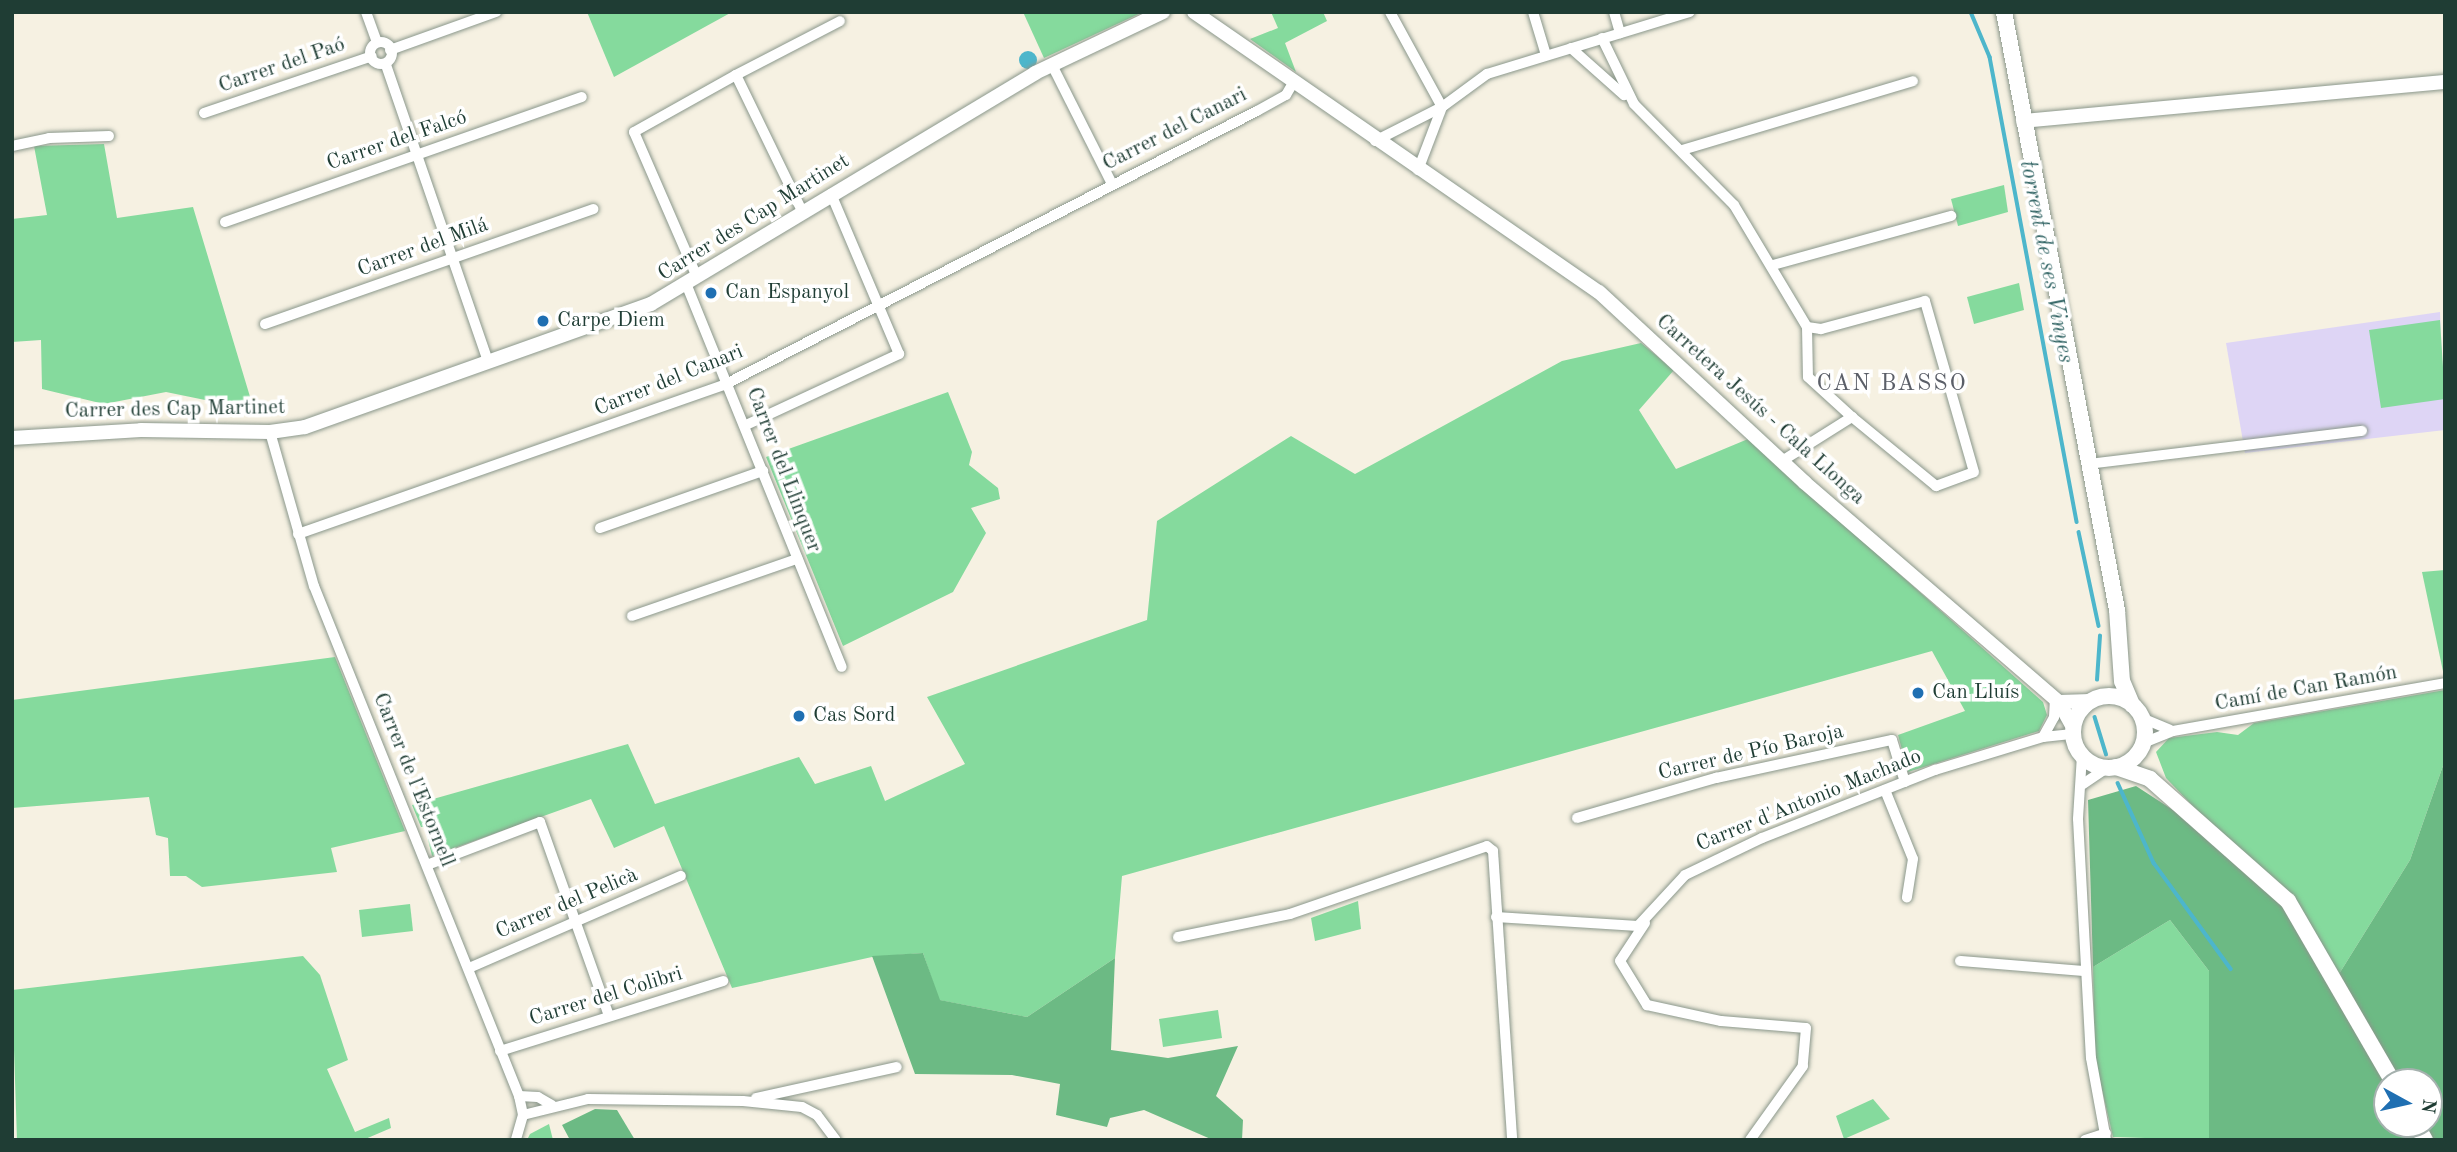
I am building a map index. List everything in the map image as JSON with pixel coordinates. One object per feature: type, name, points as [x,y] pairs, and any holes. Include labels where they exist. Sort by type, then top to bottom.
[{"type":"main road","points":[[2004,12],[2117,610],[2120,670],[2137,712],[2150,779]]},
{"type":"main road","points":[[2120,670],[2095,699],[2079,712],[2073,731],[2082,755],[2111,768],[2150,779],[2288,901],[2385,1068]]},
{"type":"main road","points":[[2095,699],[2117,697],[2137,712]]},
{"type":"main road","points":[[2111,768],[2128,762],[2142,745]]},
{"type":"street","points":[[366,12],[376,40],[372,56],[386,65]]},
{"type":"street","points":[[390,50],[496,12]]},
{"type":"street","name":"Carrer des Cap Martinet","points":[[12,438],[141,430],[270,432],[305,428],[651,304],[692,282],[802,211],[1052,65],[1163,12]]},
{"type":"street","name":"Carretera Jesús - Cala Llonga","points":[[1194,12],[1375,141],[1600,292],[1782,461],[2057,700],[2073,731]]},
{"type":"street","points":[[1390,12],[1442,107],[1418,170]]},
{"type":"street","points":[[1533,12],[1546,55]]},
{"type":"street","points":[[1614,12],[1620,33]]},
{"type":"street","points":[[1375,141],[1442,107],[1487,74],[1690,12]]},
{"type":"street","points":[[802,211],[736,75],[839,21]]},
{"type":"street","points":[[1602,38],[1634,104]]},
{"type":"street","points":[[376,40],[390,50]]},
{"type":"street","points":[[1571,48],[1682,150],[1734,205],[1773,265],[1807,327],[1808,377],[1936,486],[1974,472],[1925,301],[1821,329],[1807,327]]},
{"type":"street","points":[[390,50],[386,65],[488,362]]},
{"type":"street","name":"Carrer del Paó","points":[[204,113],[372,56]]},
{"type":"street","points":[[1052,65],[1112,184]]},
{"type":"street","name":"Carrer del Llinquer","points":[[736,75],[634,132],[727,382],[842,667]]},
{"type":"street","points":[[1682,150],[1913,81]]},
{"type":"street","points":[[2023,121],[2445,82]]},
{"type":"street","name":"Carrer del Canari","points":[[298,534],[727,382],[1276,100],[1293,83]]},
{"type":"street","name":"Carrer del Falcó","points":[[225,222],[582,97]]},
{"type":"street","points":[[12,146],[49,138],[109,136]]},
{"type":"street","points":[[746,425],[895,358],[899,349],[831,194]]},
{"type":"street","name":"Carrer del Milá","points":[[265,324],[593,209]]},
{"type":"street","points":[[1773,265],[1951,216]]},
{"type":"street","points":[[1782,461],[1853,417]]},
{"type":"street","points":[[2088,464],[2362,431]]},
{"type":"street","name":"Carrer de l'Estornell","points":[[270,432],[318,597],[519,1096],[523,1115],[516,1140]]},
{"type":"street","points":[[600,528],[763,471]]},
{"type":"street","points":[[632,616],[797,559]]},
{"type":"street","name":"Camí de Can Ramón","points":[[2142,745],[2173,731],[2445,683]]},
{"type":"street","points":[[2043,737],[2054,717],[2057,700],[2095,699]]},
{"type":"street","points":[[2137,712],[2173,731]]},
{"type":"street","name":"Carrer d'Antonio Machado","points":[[1750,1140],[1803,1066],[1806,1028],[1721,1021],[1647,1005],[1620,961],[1647,921],[1696,867],[1885,789],[2043,737],[2073,731]]},
{"type":"street","name":"Carrer de Pío Baroja","points":[[1577,818],[1716,778],[1892,740],[1905,782]]},
{"type":"street","points":[[2082,755],[2083,784],[2078,819],[2085,971],[2091,1058],[2106,1137],[2085,1140]]},
{"type":"street","points":[[2083,784],[2111,768]]},
{"type":"street","points":[[1885,789],[1913,859],[1907,898]]},
{"type":"street","points":[[427,865],[540,822],[609,1016]]},
{"type":"street","points":[[1178,937],[1290,914],[1481,845],[1493,851],[1512,1140]]},
{"type":"street","name":"Carrer del Pelicà","points":[[469,968],[681,876]]},
{"type":"street","points":[[1496,917],[1628,926],[1647,921]]},
{"type":"street","points":[[1960,961],[2085,971]]},
{"type":"street","name":"Carrer del Colibri","points":[[500,1051],[723,981]]},
{"type":"street","points":[[743,1101],[897,1067]]},
{"type":"street","points":[[519,1096],[538,1097],[552,1105]]},
{"type":"street","points":[[523,1115],[552,1105],[588,1099],[743,1101],[802,1107],[817,1115],[836,1140]]},
{"type":"shaded area","points":[[2440,312],[2445,430],[2245,453],[2226,343]]},
{"type":"green space","points":[[587,12],[732,12],[614,77]]},
{"type":"green space","points":[[1023,12],[1143,12],[1044,58]]},
{"type":"green space","points":[[1271,12],[1323,12],[1327,21],[1285,43],[1296,72],[1250,39],[1278,28]]},
{"type":"green space","points":[[104,144],[117,218],[193,207],[254,410],[166,392],[104,404],[42,389],[41,340],[12,342],[12,219],[47,215],[34,146]]},
{"type":"green space","points":[[2004,185],[2008,212],[1958,226],[1951,199]]},
{"type":"green space","points":[[2019,283],[2024,310],[1974,324],[1967,297]]},
{"type":"green space","points":[[2440,320],[2445,399],[2381,408],[2369,330]]},
{"type":"green space","points":[[1641,343],[1674,370],[1639,410],[1676,469],[1748,439],[2043,702],[2047,715],[2039,731],[1908,772],[1898,735],[1965,711],[1932,651],[1122,876],[1115,958],[1027,1017],[939,1000],[923,953],[872,957],[732,988],[664,826],[614,848],[591,799],[432,856],[425,827],[421,827],[412,805],[628,744],[655,804],[799,757],[815,784],[871,766],[885,801],[965,764],[927,697],[1147,620],[1157,521],[1291,436],[1355,474],[1562,361]]},
{"type":"green space","points":[[948,392],[972,452],[969,465],[998,488],[1000,499],[971,508],[986,533],[953,592],[843,646],[766,457]]},
{"type":"green space","points":[[2445,570],[2445,676],[2444,676],[2422,572]]},
{"type":"green space","points":[[335,657],[405,831],[331,848],[337,872],[202,887],[186,876],[170,876],[168,838],[156,835],[149,797],[12,808],[12,700]]},
{"type":"green space","points":[[2445,690],[2445,760],[2410,860],[2339,974],[2293,897],[2209,823],[2166,778],[2156,752],[2169,738],[2217,732],[2238,735],[2254,723]]},
{"type":"green space","points":[[2445,760],[2445,1140],[2432,1138],[2443,1138],[2443,1068],[2393,1068],[2339,974],[2410,860]]},
{"type":"green space","points":[[2136,786],[2179,814],[2281,902],[2378,1068],[2373,1068],[2373,1138],[2417,1140],[2209,1140],[2209,971],[2170,920],[2093,967],[2088,800]]},
{"type":"green space","points":[[1358,901],[1361,929],[1315,941],[1311,918]]},
{"type":"green space","points":[[410,904],[413,931],[362,937],[359,910]]},
{"type":"green space","points":[[2170,920],[2209,971],[2209,1140],[2113,1137],[2095,1059],[2093,967]]},
{"type":"green space","points":[[923,953],[940,1000],[1027,1017],[1115,958],[1111,1050],[1168,1058],[1238,1046],[1216,1096],[1243,1120],[1242,1140],[1213,1140],[1144,1110],[1110,1118],[1107,1127],[1056,1115],[1060,1084],[1012,1075],[915,1074],[872,956]]},
{"type":"green space","points":[[303,956],[320,975],[348,1060],[327,1069],[355,1132],[389,1118],[391,1128],[363,1140],[17,1140],[12,990]]},
{"type":"green space","points":[[1218,1010],[1222,1038],[1163,1047],[1159,1019]]},
{"type":"green space","points":[[1873,1099],[1890,1119],[1844,1139],[1836,1116]]},
{"type":"green space","points":[[595,1109],[617,1110],[635,1140],[570,1140],[562,1125]]},
{"type":"green space","points":[[549,1124],[553,1140],[527,1140],[530,1134]]},
{"type":"water","points":[[1028,51],[1034,54],[1037,60],[1034,66],[1028,69],[1022,66],[1019,60],[1022,54]]},
{"type":"waterway","name":"torrent de ses Vinyes","points":[[1971,12],[1990,57],[2077,522]]},
{"type":"waterway","name":"torrent de ses Vinyes","points":[[2079,532],[2099,626]]},
{"type":"waterway","name":"torrent de ses Vinyes","points":[[2097,680],[2100,636]]},
{"type":"waterway","name":"torrent de ses Vinyes","points":[[2095,717],[2106,754]]},
{"type":"waterway","name":"torrent de ses Vinyes","points":[[2118,783],[2154,863],[2231,969]]},
{"type":"place","name":"Can Espanyol","points":[[711,293]]},
{"type":"place","name":"Carpe Diem","points":[[543,321]]},
{"type":"place","name":"Can Lluís","points":[[1918,693]]},
{"type":"place","name":"Cas Sord","points":[[799,716]]},
{"type":"district","name":"CAN BASSO","points":[[1892,384]]}]
